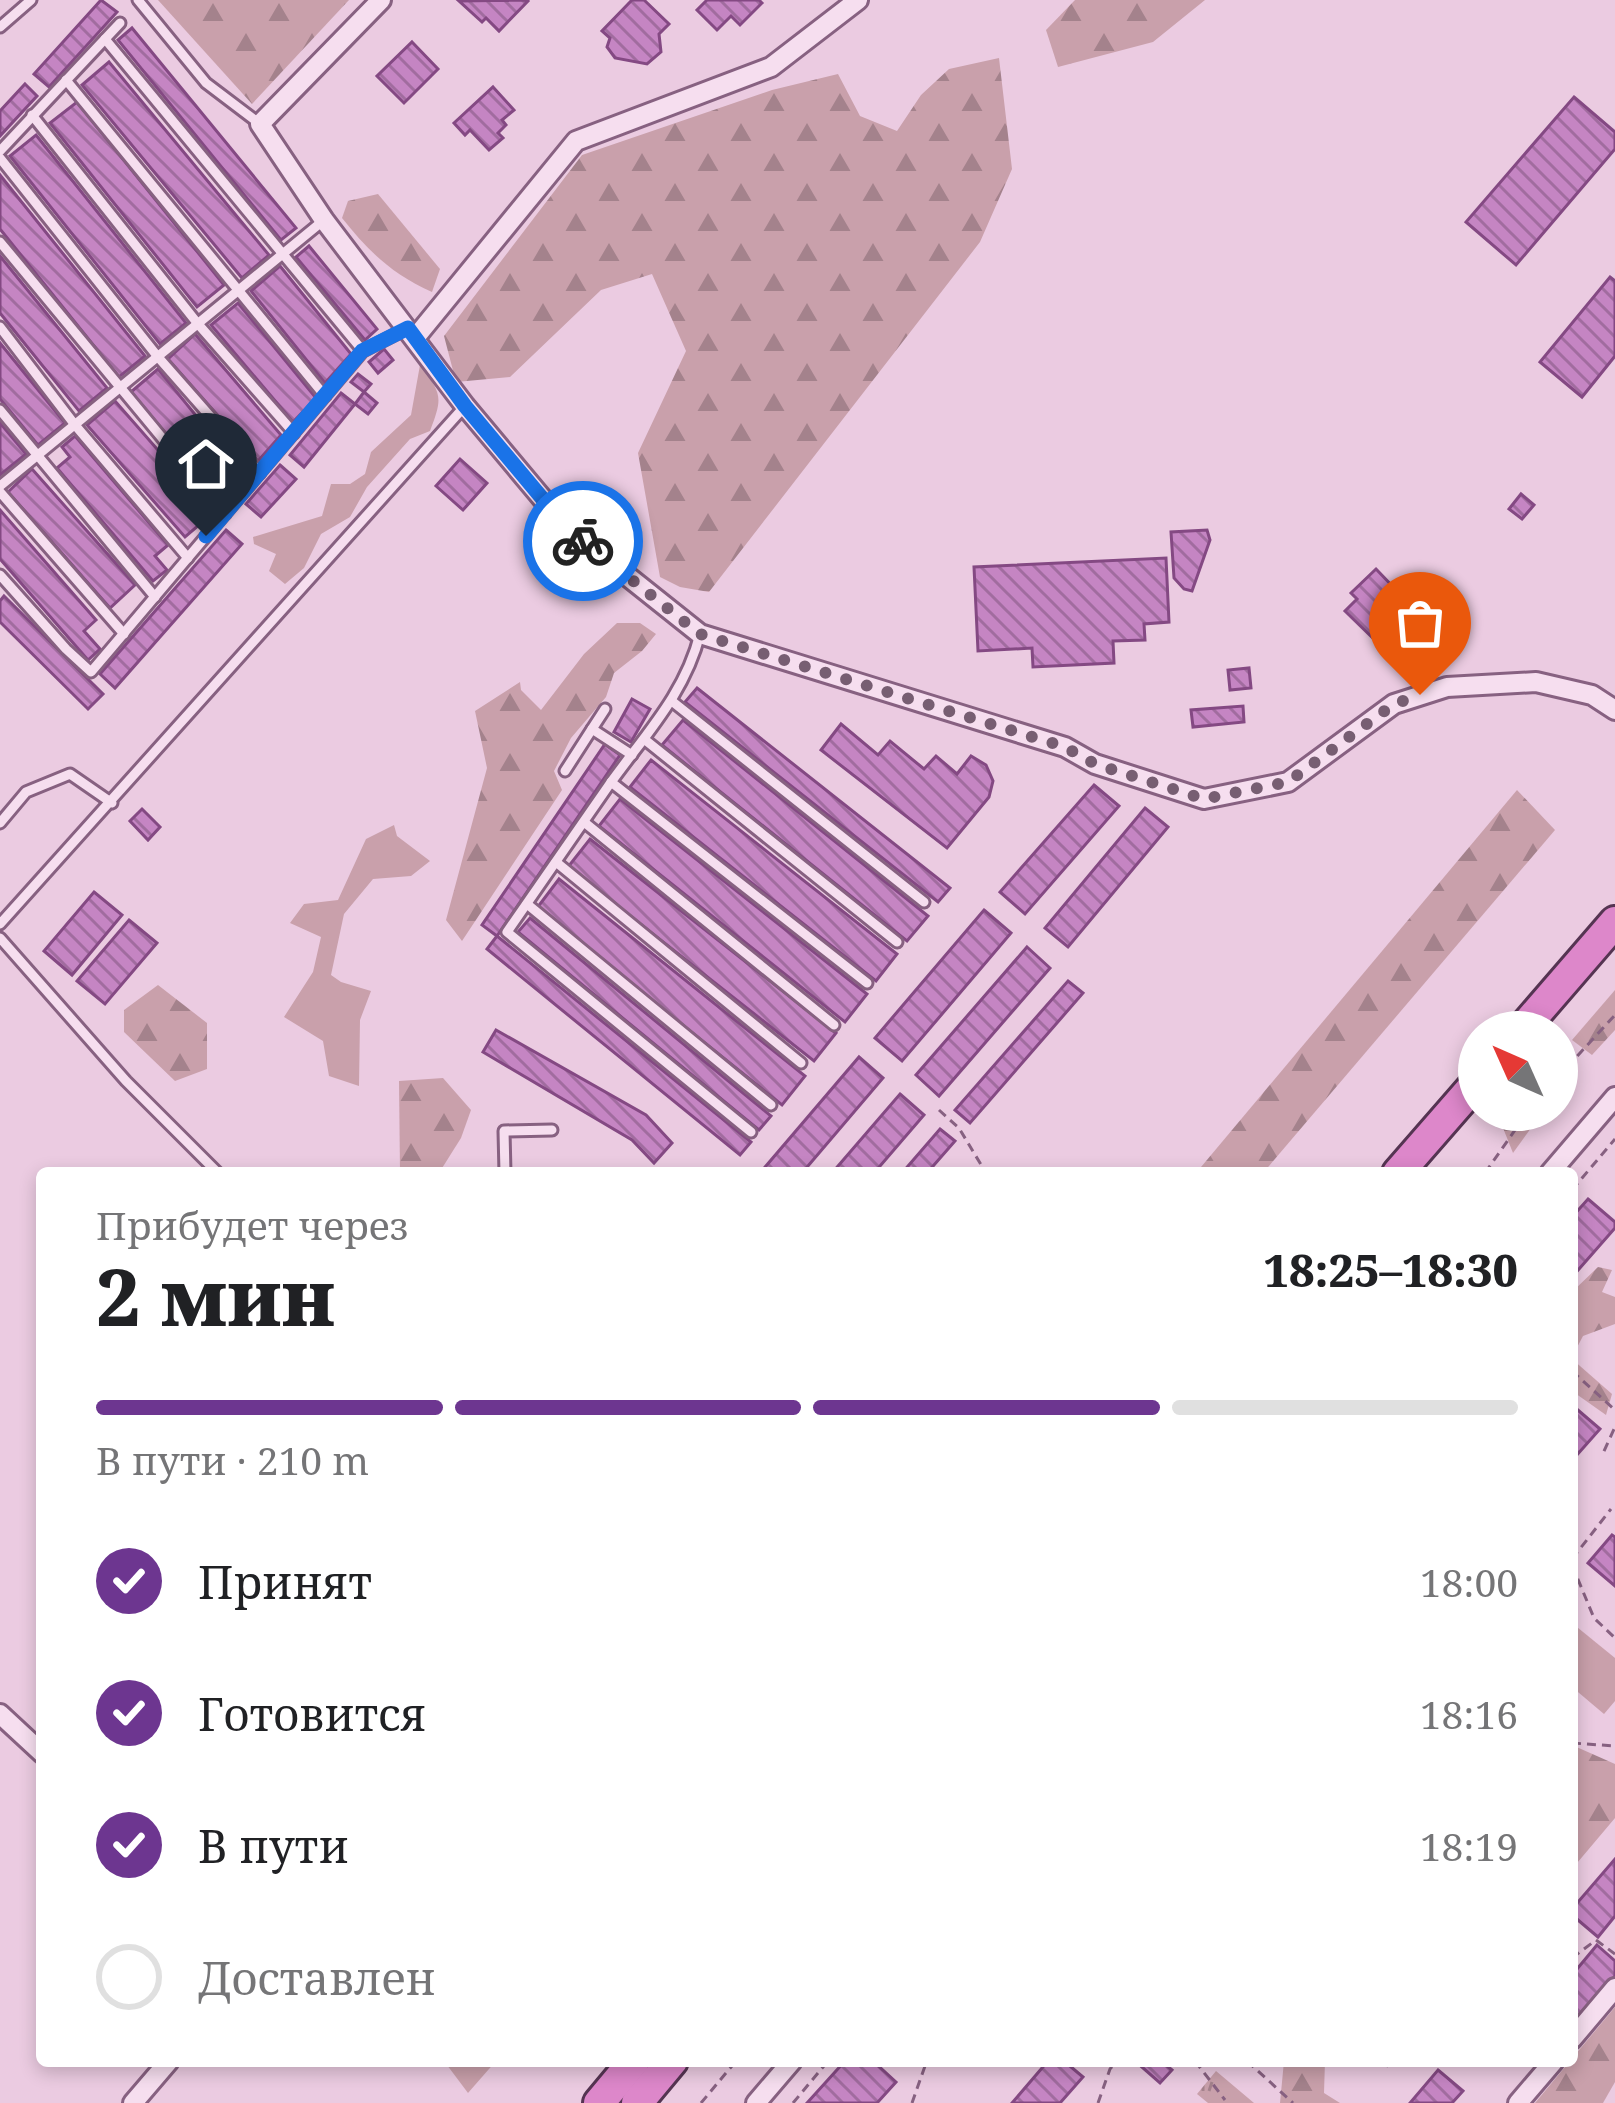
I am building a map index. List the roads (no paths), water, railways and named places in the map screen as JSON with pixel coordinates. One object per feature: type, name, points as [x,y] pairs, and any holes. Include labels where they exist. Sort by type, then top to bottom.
[{"type":"highway","points":[[1538,1011],[1615,922]]},
{"type":"highway","points":[[1565,1011],[1615,953]]},
{"type":"highway","points":[[1403,1167],[1458,1104]]},
{"type":"highway","points":[[1431,1167],[1462,1131]]},
{"type":"highway","points":[[599,2103],[629,2067]]},
{"type":"highway","points":[[637,2103],[667,2067]]},
{"type":"street","points":[[381,0],[260,124],[323,220],[465,406],[567,528],[700,634],[1065,747],[1095,764],[1204,799],[1288,782],[1394,704],[1447,687],[1536,682],[1592,695],[1615,710]]},
{"type":"street","points":[[412,333],[576,141],[771,68],[859,0]]},
{"type":"street","points":[[1555,1167],[1615,1097]]},
{"type":"street","points":[[2,1720],[36,1749]]},
{"type":"street","points":[[1578,2032],[1615,1988]]},
{"type":"street","points":[[133,2103],[164,2067]]},
{"type":"street","points":[[756,2103],[788,2067]]},
{"type":"street","points":[[1519,2103],[1549,2067]]},
{"type":"lane","points":[[0,27],[32,0]]},
{"type":"lane","points":[[138,0],[206,83],[260,124]]},
{"type":"lane","points":[[120,23],[0,155],[158,357],[260,472]]},
{"type":"lane","points":[[105,38],[362,351]]},
{"type":"lane","points":[[66,80],[325,396]]},
{"type":"lane","points":[[32,115],[198,324],[293,433]]},
{"type":"lane","points":[[124,634],[0,489],[323,220]]},
{"type":"lane","points":[[0,242],[225,514]]},
{"type":"lane","points":[[0,327],[75,425],[188,558]]},
{"type":"lane","points":[[0,575],[91,672],[362,351],[412,333]]},
{"type":"lane","points":[[0,924],[465,406]]},
{"type":"lane","points":[[0,410],[155,597]]},
{"type":"lane","points":[[700,634],[694,659],[673,702],[507,932],[751,1132]]},
{"type":"lane","points":[[673,702],[924,902]]},
{"type":"lane","points":[[566,771],[605,709]]},
{"type":"lane","points":[[592,728],[632,754]]},
{"type":"lane","points":[[644,739],[897,942]]},
{"type":"lane","points":[[0,823],[26,792],[70,774],[112,803]]},
{"type":"lane","points":[[611,782],[866,983]]},
{"type":"lane","points":[[584,822],[834,1025]]},
{"type":"lane","points":[[556,862],[801,1063]]},
{"type":"lane","points":[[526,904],[771,1105]]},
{"type":"lane","points":[[0,938],[126,1081],[212,1167]]},
{"type":"lane","points":[[505,1167],[504,1131],[552,1130]]}]
